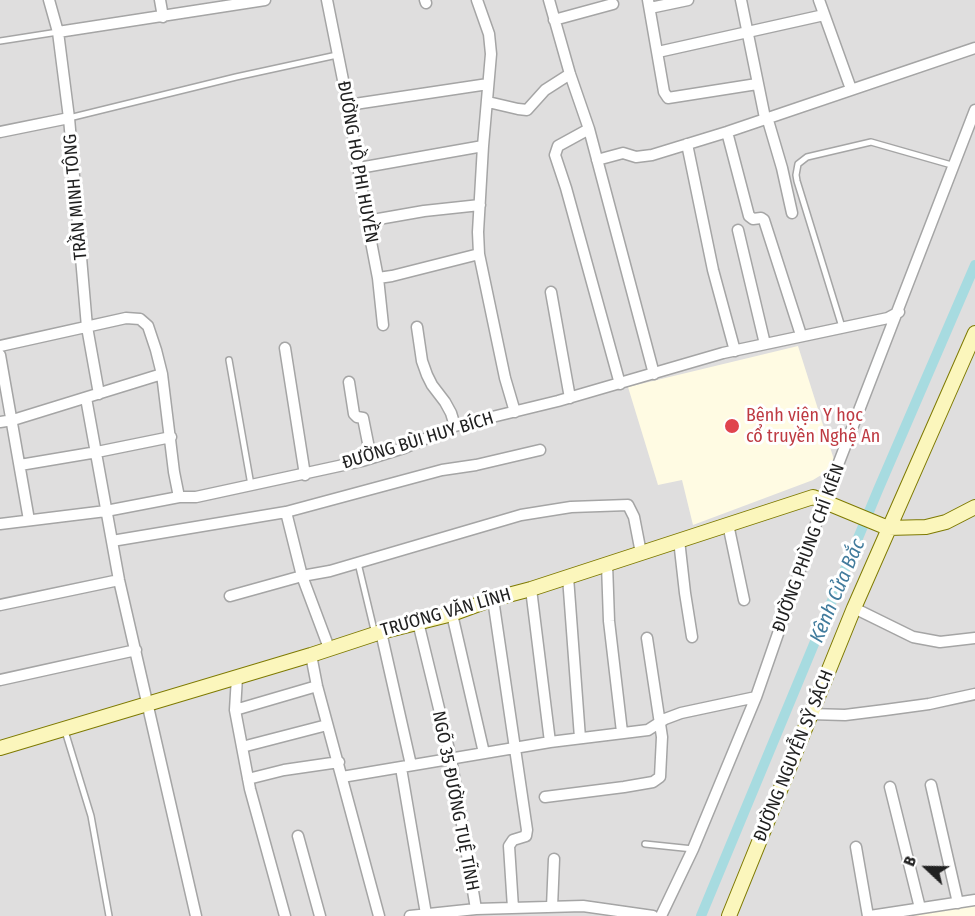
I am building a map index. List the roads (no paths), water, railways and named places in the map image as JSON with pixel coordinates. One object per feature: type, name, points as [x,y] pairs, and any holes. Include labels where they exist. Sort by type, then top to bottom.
[{"type":"street","name":"TRẦN MINH TÔNG","points":[[49,0],[58,32],[69,118],[87,327],[99,394]]},
{"type":"street","points":[[160,0],[163,17]]},
{"type":"street","points":[[58,32],[163,17],[201,5],[265,0]]},
{"type":"street","name":"ĐƯỜNG HỒ PHI HUYỀN","points":[[327,0],[378,278],[383,325]]},
{"type":"street","points":[[477,0],[490,41],[491,54],[483,146],[479,254],[515,412]]},
{"type":"street","points":[[549,0],[570,74],[589,129],[654,374]]},
{"type":"street","points":[[688,0],[649,4],[664,92],[668,98],[757,84]]},
{"type":"street","points":[[741,0],[757,84],[782,168],[792,213]]},
{"type":"street","points":[[819,0],[851,89]]},
{"type":"street","points":[[554,20],[613,4]]},
{"type":"street","points":[[658,52],[824,15]]},
{"type":"street","points":[[597,160],[624,153],[642,157],[687,144],[975,48]]},
{"type":"street","points":[[488,102],[518,110],[527,110],[545,90],[570,74]]},
{"type":"street","points":[[348,105],[488,84]]},
{"type":"street","name":"ĐƯỜNG PHÙNG CHÍ KIÊN","points":[[661,916],[693,849],[756,697],[824,501],[899,312],[975,110]]},
{"type":"street","points":[[0,132],[69,118]]},
{"type":"street","points":[[589,129],[558,146],[555,155],[620,384]]},
{"type":"street","points":[[727,132],[749,216],[753,219],[764,220],[801,335]]},
{"type":"street","points":[[687,144],[713,270],[735,351]]},
{"type":"street","points":[[359,168],[483,146]]},
{"type":"street","points":[[367,221],[424,211],[480,205]]},
{"type":"street","points":[[738,230],[765,344]]},
{"type":"street","points":[[378,278],[479,254]]},
{"type":"street","points":[[551,292],[570,398]]},
{"type":"street","name":"ĐƯỜNG BÙI HUY BÍCH","points":[[0,524],[106,511],[179,497],[196,497],[305,474],[404,448],[455,426],[570,398],[735,351],[888,318],[899,312]]},
{"type":"street","points":[[0,346],[126,318],[140,319],[148,326],[162,374],[179,497]]},
{"type":"street","points":[[417,327],[422,361],[427,375],[432,386],[445,402],[455,426]]},
{"type":"street","name":"ĐƯỜNG NGUYỄN SỸ SÁCH","points":[[729,916],[885,527],[975,333]]},
{"type":"street","points":[[285,348],[305,474]]},
{"type":"street","points":[[0,355],[29,520]]},
{"type":"street","points":[[0,422],[162,374]]},
{"type":"street","points":[[349,382],[354,414],[363,418],[371,458]]},
{"type":"street","points":[[86,398],[119,580],[196,916]]},
{"type":"street","points":[[21,465],[171,437]]},
{"type":"street","points":[[112,541],[285,512],[442,470],[476,465],[540,450]]},
{"type":"street","name":"TRƯƠNG VĂN LĨNH","points":[[0,748],[378,633],[452,614],[813,497],[885,527]]},
{"type":"street","points":[[230,596],[302,576],[330,571],[521,515],[571,507],[628,505],[641,553]]},
{"type":"street","points":[[885,527],[926,527],[946,522],[975,507]]},
{"type":"street","points":[[285,512],[302,576],[329,648]]},
{"type":"street","points":[[728,525],[744,600]]},
{"type":"street","points":[[679,540],[692,637]]},
{"type":"street","points":[[607,564],[609,621],[622,732]]},
{"type":"street","points":[[568,577],[580,738]]},
{"type":"street","points":[[0,605],[119,580]]},
{"type":"street","points":[[531,589],[550,742]]},
{"type":"street","points":[[493,599],[527,830],[526,836],[513,840],[509,846],[513,908]]},
{"type":"street","points":[[854,608],[913,637],[940,642],[975,638]]},
{"type":"street","points":[[452,614],[484,753]]},
{"type":"street","name":"NGÕ 35 ĐƯỜNG TUỆ TĨNH","points":[[418,622],[451,758],[476,909]]},
{"type":"street","points":[[378,633],[406,766],[426,914]]},
{"type":"street","points":[[544,797],[653,782],[660,777],[662,737],[647,638]]},
{"type":"street","points":[[0,680],[136,650]]},
{"type":"street","points":[[311,655],[317,686],[379,916]]},
{"type":"street","points":[[237,677],[235,710],[248,779],[285,916]]},
{"type":"street","points":[[235,710],[317,686]]},
{"type":"street","points":[[810,714],[845,715],[929,704],[975,693]]},
{"type":"street","points":[[342,777],[516,747],[648,730],[681,713],[756,697]]},
{"type":"street","points":[[242,747],[327,724]]},
{"type":"street","points":[[248,779],[284,770],[339,762]]},
{"type":"street","points":[[931,785],[958,903]]},
{"type":"street","points":[[890,787],[920,908]]},
{"type":"street","points":[[298,836],[320,916]]},
{"type":"street","points":[[856,847],[869,916],[975,900]]},
{"type":"street","points":[[552,908],[554,859]]},
{"type":"street","points":[[410,916],[476,909],[583,906],[653,916]]},
{"type":"lane","points":[[0,41],[58,32]]},
{"type":"lane","points":[[69,118],[337,55]]},
{"type":"lane","points":[[842,327],[797,181],[798,164],[807,157],[871,142],[955,166]]},
{"type":"lane","points":[[229,360],[252,486]]},
{"type":"lane","points":[[358,563],[378,633]]},
{"type":"lane","points":[[64,729],[91,816],[109,916]]},
{"type":"lane","points":[[645,844],[693,849]]},
{"type":"waterway","name":"Kênh Cửa Bắc","points":[[701,916],[878,490],[975,265]]},
{"type":"place","name":"Bệnh viện Y học cổ truyền Nghệ An","points":[[732,426]]}]
